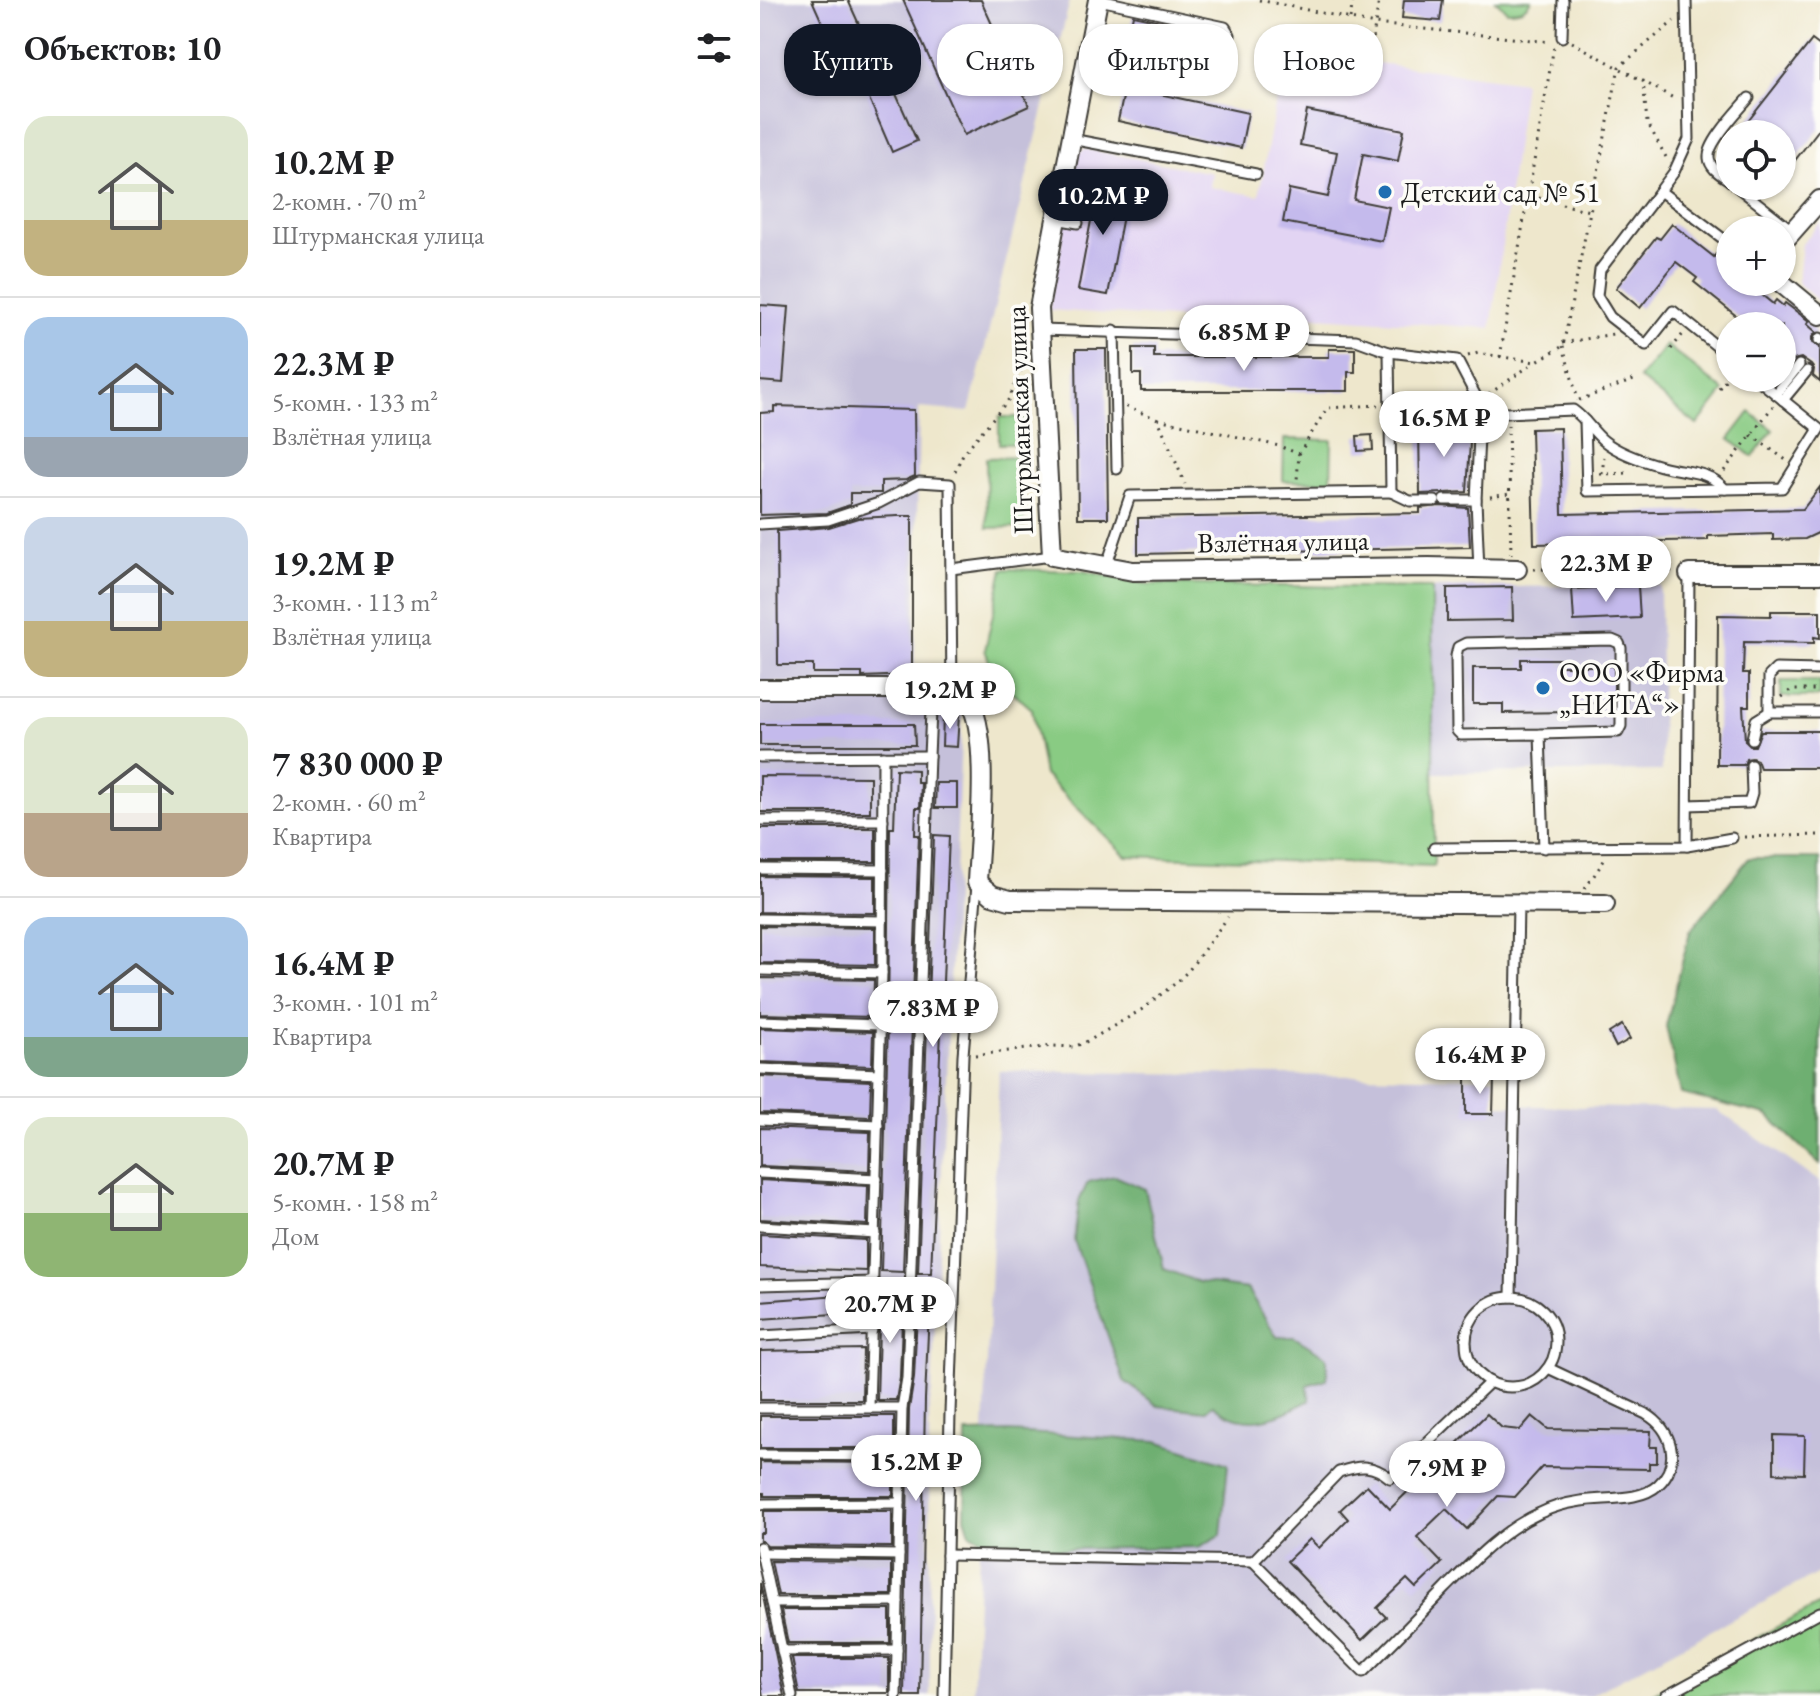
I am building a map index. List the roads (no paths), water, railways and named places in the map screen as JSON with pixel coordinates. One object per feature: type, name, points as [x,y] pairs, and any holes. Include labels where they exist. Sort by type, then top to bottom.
[{"type":"street","name":"Штурманская улица","points":[[1052,556],[1039,308],[1099,0]]},
{"type":"street","points":[[1796,228],[1820,200]]},
{"type":"street","points":[[1796,295],[1820,315]]},
{"type":"street","name":"Взлётная улица","points":[[1052,556],[1133,571],[1429,567],[1514,569]]},
{"type":"street","points":[[1689,574],[1820,574]]},
{"type":"street","points":[[760,689],[932,689],[952,690],[965,696],[975,711],[981,738],[977,882],[992,895],[1010,900],[1605,904]]},
{"type":"lane","points":[[1099,0],[1211,24]]},
{"type":"lane","points":[[1558,40],[1563,0]]},
{"type":"lane","points":[[1686,5],[1689,139],[1674,172],[1600,270],[1597,296],[1610,317],[1646,345],[1673,311],[1716,346]]},
{"type":"lane","points":[[1732,120],[1749,98]]},
{"type":"lane","points":[[1071,139],[1256,174]]},
{"type":"lane","points":[[1716,141],[1709,158],[1716,170]]},
{"type":"lane","points":[[1660,191],[1716,233]]},
{"type":"lane","points":[[1750,200],[1767,216]]},
{"type":"lane","points":[[1056,219],[1078,223]]},
{"type":"lane","points":[[1041,330],[1356,340],[1389,352],[1457,360],[1479,402],[1476,500],[1479,570]]},
{"type":"lane","points":[[1114,330],[1117,469]]},
{"type":"lane","points":[[1389,352],[1391,492]]},
{"type":"lane","points":[[1780,397],[1803,368]]},
{"type":"lane","points":[[1585,418],[1587,491],[1782,488],[1819,429],[1774,392]]},
{"type":"lane","points":[[1389,418],[1573,410],[1585,418],[1606,443],[1663,467],[1700,472],[1717,480],[1725,489]]},
{"type":"lane","points":[[760,524],[828,520],[879,503],[919,482],[950,484],[952,690]]},
{"type":"lane","points":[[1106,567],[1130,496],[1391,492],[1410,501],[1476,500]]},
{"type":"lane","points":[[951,569],[1052,556]]},
{"type":"lane","points":[[1687,846],[1689,574]]},
{"type":"lane","points":[[1612,640],[1619,643],[1621,726],[1618,732],[1540,734],[1461,735],[1457,731],[1458,647],[1466,643],[1612,640]]},
{"type":"lane","points":[[1769,712],[1769,676],[1776,669],[1820,670]]},
{"type":"lane","points":[[896,1696],[902,1408],[907,1378],[932,689]]},
{"type":"lane","points":[[1752,739],[1756,720],[1769,712],[1820,712]]},
{"type":"lane","points":[[1540,734],[1544,848]]},
{"type":"lane","points":[[869,1407],[881,1025],[883,756]]},
{"type":"lane","points":[[760,757],[929,756]]},
{"type":"lane","points":[[1688,805],[1749,803],[1752,793],[1751,765]]},
{"type":"lane","points":[[760,820],[883,820]]},
{"type":"lane","points":[[1434,848],[1687,846],[1732,838]]},
{"type":"lane","points":[[760,869],[883,870]]},
{"type":"lane","points":[[944,1696],[963,1055],[977,882]]},
{"type":"lane","points":[[1511,1297],[1518,904]]},
{"type":"lane","points":[[760,919],[882,921]]},
{"type":"lane","points":[[760,970],[882,973]]},
{"type":"lane","points":[[760,1021],[881,1025]]},
{"type":"lane","points":[[760,1069],[879,1074]]},
{"type":"lane","points":[[760,1120],[878,1125]]},
{"type":"lane","points":[[760,1173],[877,1179]]},
{"type":"lane","points":[[760,1226],[875,1233]]},
{"type":"lane","points":[[760,1285],[874,1282]]},
{"type":"lane","points":[[1511,1297],[1532,1302],[1548,1316],[1553,1326],[1556,1347],[1548,1368],[1541,1376],[1522,1386],[1500,1386],[1490,1382],[1474,1368],[1469,1358],[1466,1337],[1474,1316],[1490,1302],[1511,1297]]},
{"type":"lane","points":[[760,1336],[872,1330]]},
{"type":"lane","points":[[947,1555],[1253,1561],[1363,1672],[1504,1533],[1553,1508],[1577,1501],[1640,1495],[1658,1485],[1670,1467],[1670,1439],[1661,1424],[1548,1368]]},
{"type":"lane","points":[[1253,1561],[1339,1472],[1357,1466],[1376,1467],[1390,1478],[1490,1382]]},
{"type":"lane","points":[[760,1408],[902,1408]]},
{"type":"lane","points":[[760,1455],[901,1456]]},
{"type":"lane","points":[[760,1504],[900,1503]]},
{"type":"lane","points":[[792,1696],[761,1550],[899,1555]]},
{"type":"lane","points":[[772,1603],[898,1602]]},
{"type":"lane","points":[[1666,1696],[1820,1612]]},
{"type":"lane","points":[[782,1651],[897,1650]]},
{"type":"place","name":"Детский сад № 51","points":[[1385,192]]},
{"type":"place","name":"ООО «Фирма „НИТА“»","points":[[1543,688]]}]
